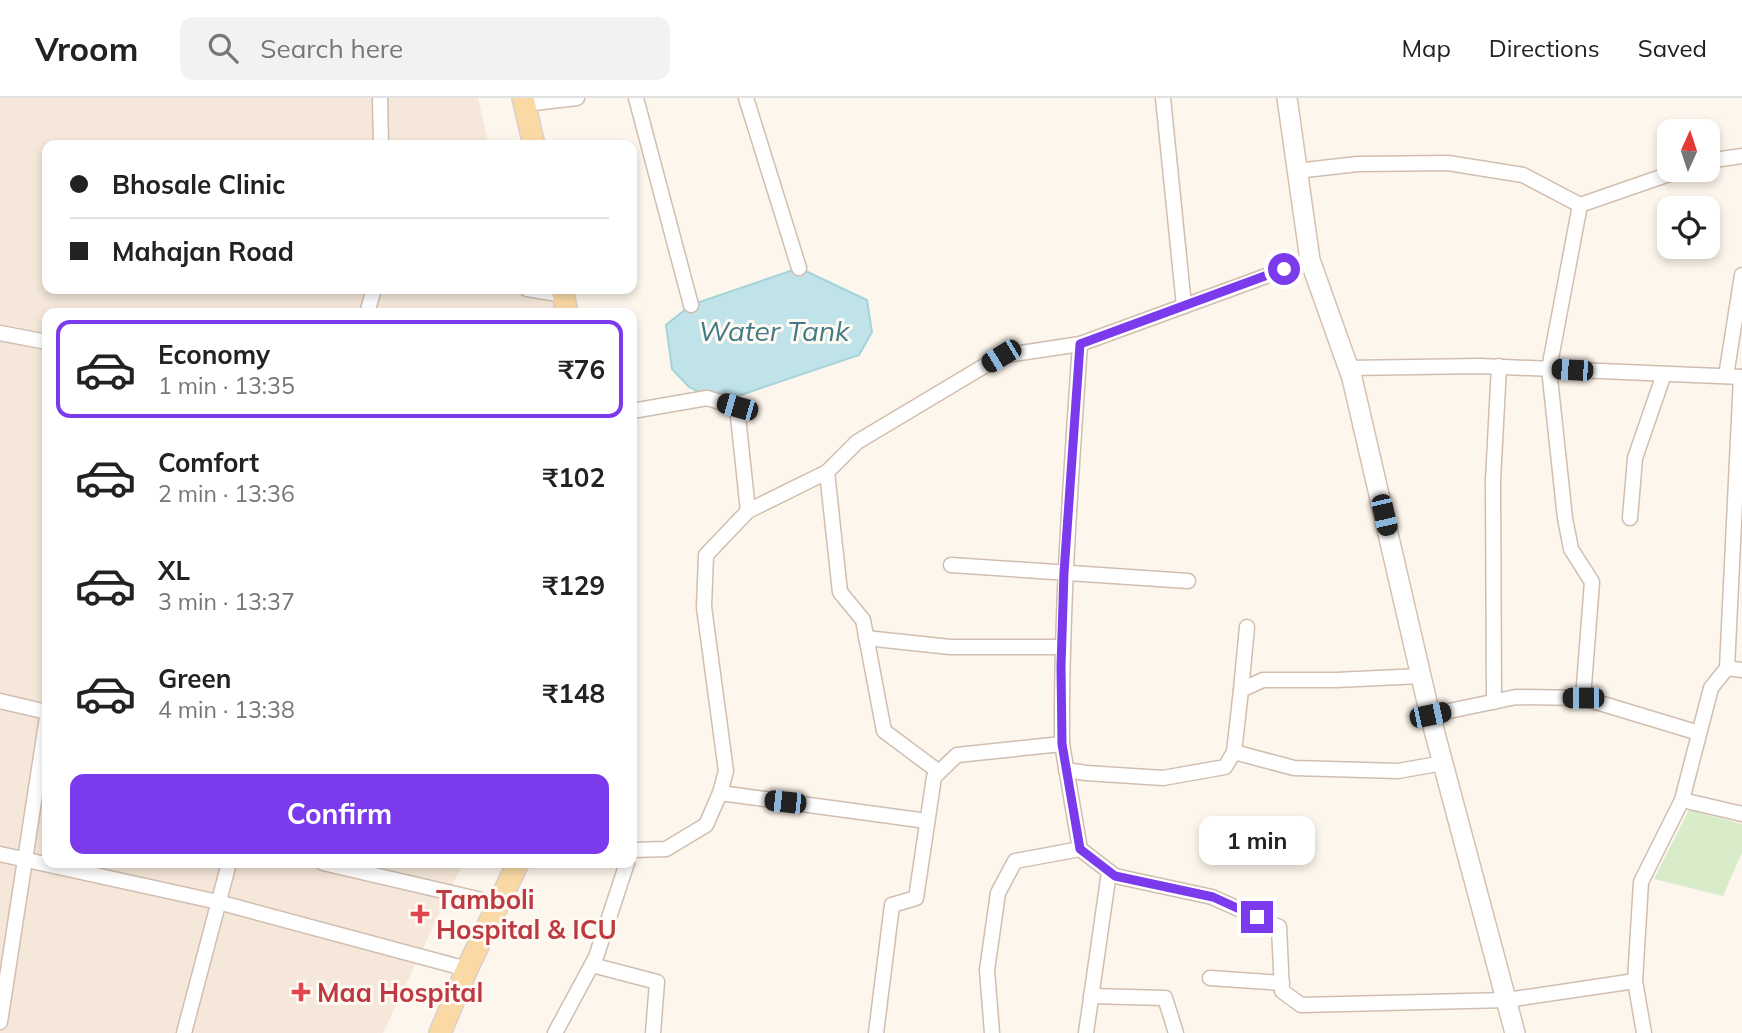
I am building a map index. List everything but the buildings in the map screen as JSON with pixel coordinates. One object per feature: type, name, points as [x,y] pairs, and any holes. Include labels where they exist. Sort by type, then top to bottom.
[{"type":"main road","points":[[1287,98],[1310,260],[1348,368],[1430,715],[1516,1033]]},
{"type":"main road","points":[[524,101],[533,140]]},
{"type":"main road","points":[[440,1033],[467,969],[516,868]]},
{"type":"street","points":[[380,98],[381,140]]},
{"type":"street","points":[[524,101],[576,98]]},
{"type":"street","points":[[636,98],[691,305]]},
{"type":"street","points":[[746,98],[799,268]]},
{"type":"street","points":[[1163,98],[1184,306]]},
{"type":"street","points":[[1720,160],[1742,156]]},
{"type":"street","points":[[1296,171],[1358,164],[1448,163],[1523,175],[1580,205],[1657,178]]},
{"type":"street","points":[[1580,205],[1549,369],[1565,518],[1571,549],[1592,582],[1583,698]]},
{"type":"street","points":[[637,850],[666,849],[706,825],[720,793],[726,771],[704,607],[706,555],[748,510],[827,472],[857,442],[1001,356],[1080,344],[1310,260]]},
{"type":"street","points":[[1644,1033],[1635,981],[1641,882],[1682,800],[1711,688],[1735,669],[1736,377],[1742,275]]},
{"type":"street","points":[[546,294],[564,299]]},
{"type":"street","points":[[0,333],[42,341]]},
{"type":"street","points":[[1080,344],[1064,573],[1062,744],[1080,849],[1115,876],[1213,897],[1279,927],[1282,991],[1301,1006],[1507,1000],[1635,981]]},
{"type":"street","points":[[1494,702],[1493,480],[1499,366]]},
{"type":"street","points":[[1348,368],[1499,366],[1736,377]]},
{"type":"street","points":[[1630,518],[1634,458],[1664,374]]},
{"type":"street","points":[[637,410],[707,398],[737,407],[748,510]]},
{"type":"street","points":[[827,472],[840,592],[863,620],[884,731],[939,772]]},
{"type":"street","points":[[951,565],[1188,581]]},
{"type":"street","points":[[1066,770],[1086,774],[1163,778],[1225,767],[1234,752],[1247,627]]},
{"type":"street","points":[[866,638],[950,647],[1063,647]]},
{"type":"street","points":[[1241,690],[1263,680],[1421,676]]},
{"type":"street","points":[[1430,715],[1516,697],[1583,698],[1699,733]]},
{"type":"street","points":[[0,701],[42,713]]},
{"type":"street","points":[[0,1022],[42,744]]},
{"type":"street","points":[[876,1033],[892,905],[916,898],[934,777],[957,755],[1062,744]]},
{"type":"street","points":[[1234,752],[1294,768],[1398,771],[1443,763]]},
{"type":"street","points":[[720,793],[927,821]]},
{"type":"street","points":[[1682,800],[1742,814]]},
{"type":"street","points":[[992,1033],[987,970],[998,893],[1015,861],[1080,849]]},
{"type":"street","points":[[0,855],[42,864]]},
{"type":"street","points":[[60,868],[218,902],[467,969]]},
{"type":"street","points":[[184,1033],[228,868]]},
{"type":"street","points":[[344,868],[499,904]]},
{"type":"street","points":[[555,1033],[592,965],[625,868]]},
{"type":"street","points":[[1086,1033],[1109,872]]},
{"type":"street","points":[[592,965],[657,982],[653,1033]]},
{"type":"street","points":[[1210,978],[1282,983]]},
{"type":"street","points":[[1091,996],[1165,998],[1176,1033]]},
{"type":"shaded area","points":[[0,98],[478,98],[488,140],[42,140],[42,294],[552,294],[559,308],[42,308],[42,868],[461,868],[383,1033],[0,1033]]},
{"type":"green space","points":[[1689,810],[1742,824],[1742,852],[1723,896],[1654,879]]},
{"type":"water","name":"Water Tank","points":[[799,268],[867,300],[872,332],[859,355],[720,402],[689,387],[672,369],[666,325],[691,305]]},
{"type":"place","name":"Tamboli Hospital & ICU","points":[[420,914]]},
{"type":"place","name":"Maa Hospital","points":[[301,992]]},
{"type":"route","points":[[1257,917],[1213,897],[1115,876],[1080,849],[1062,744],[1064,573],[1080,344],[1284,269]]}]
